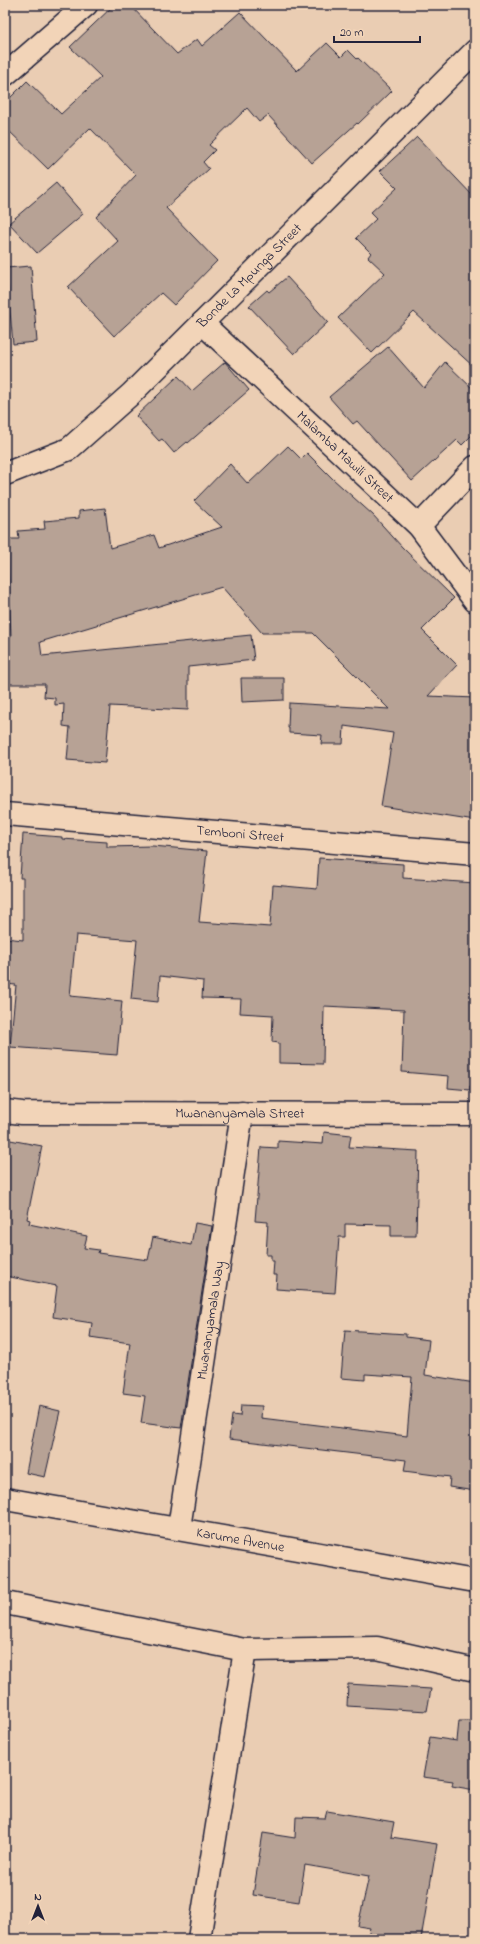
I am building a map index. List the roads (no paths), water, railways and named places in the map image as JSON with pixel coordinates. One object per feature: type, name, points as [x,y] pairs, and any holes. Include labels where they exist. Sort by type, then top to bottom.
[{"type":"street","points":[[5,75],[86,5]]},
{"type":"street","name":"Bonde La Mpunga Street","points":[[5,474],[69,449],[131,394],[475,51]]},
{"type":"street","name":"Malamba Mawili Street","points":[[202,323],[419,526],[475,601]]},
{"type":"street","points":[[419,526],[475,467]]},
{"type":"street","name":"Temboni Street","points":[[5,814],[475,854]]},
{"type":"street","name":"Mwananyamala Street","points":[[5,1111],[22,1113],[475,1114]]},
{"type":"street","name":"Mwananyamala Way","points":[[178,1528],[242,1113]]},
{"type":"street","name":"Karume Avenue","points":[[5,1499],[475,1580]]},
{"type":"street","points":[[5,1603],[245,1650],[377,1648],[475,1670]]},
{"type":"street","points":[[199,1939],[245,1650]]}]
